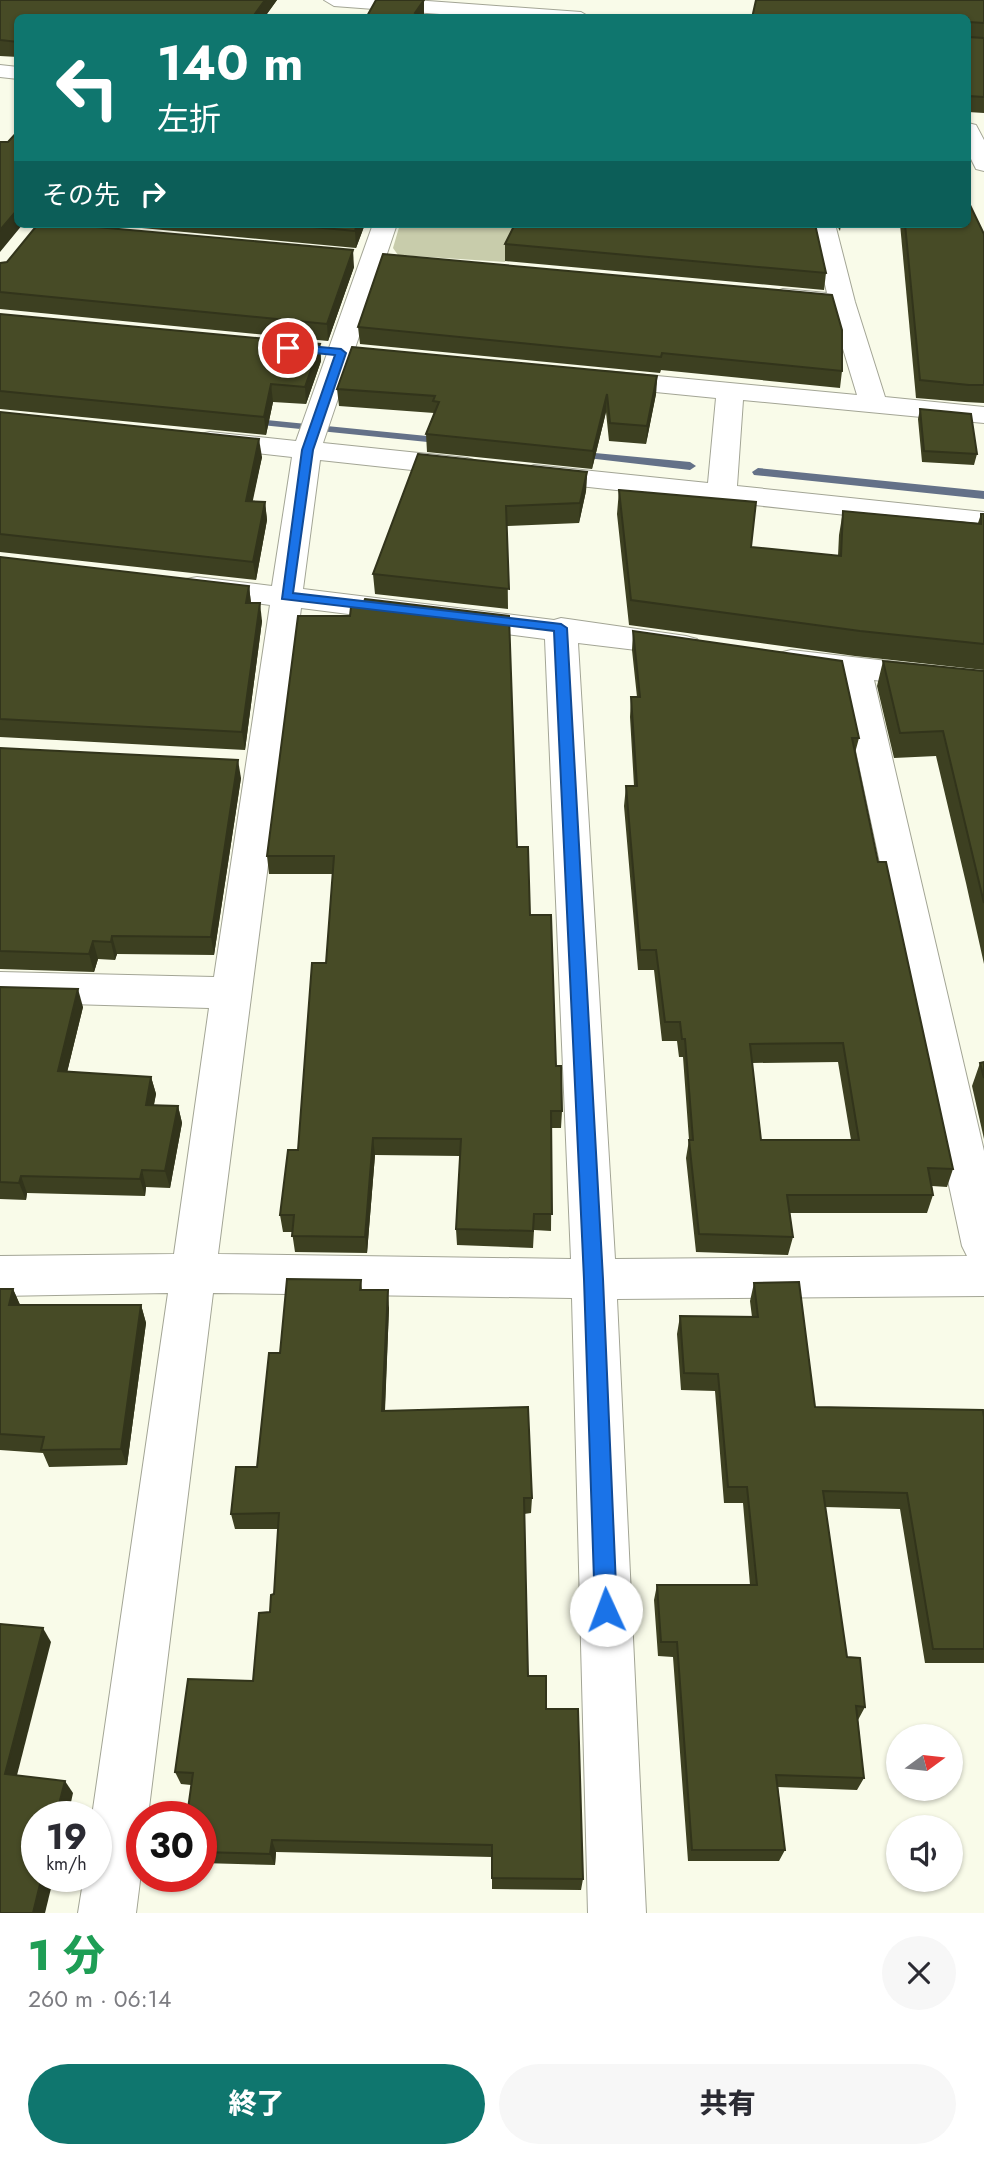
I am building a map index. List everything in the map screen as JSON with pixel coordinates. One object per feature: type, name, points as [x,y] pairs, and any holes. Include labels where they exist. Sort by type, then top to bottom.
[{"type":"street","points":[[334,0],[526,14]]},
{"type":"street","points":[[107,1913],[231,993],[248,764],[286,596],[314,433],[384,228]]},
{"type":"street","points":[[824,228],[842,302],[874,405]]},
{"type":"street","points":[[346,257],[401,262]]},
{"type":"street","points":[[759,295],[842,302]]},
{"type":"street","points":[[314,350],[369,355]]},
{"type":"street","points":[[577,376],[984,415]]},
{"type":"street","points":[[722,494],[730,391]]},
{"type":"street","points":[[187,438],[314,433],[722,494],[984,521]]},
{"type":"street","points":[[164,582],[561,628],[722,651]]},
{"type":"street","points":[[561,628],[594,1279],[617,1913]]},
{"type":"street","points":[[762,656],[855,670],[984,683]]},
{"type":"street","points":[[855,670],[984,1246]]},
{"type":"street","points":[[0,987],[231,993]]},
{"type":"street","points":[[0,1276],[195,1273],[594,1279],[984,1276]]},
{"type":"green space","points":[[399,228],[515,228],[505,262],[398,255],[393,248]]},
{"type":"building","points":[[0,0],[265,0],[255,14],[14,14],[14,42],[0,40]]},
{"type":"building","points":[[376,0],[424,0],[417,14],[368,14]]},
{"type":"building","points":[[756,0],[984,0],[984,23],[971,22],[971,14],[753,14]]},
{"type":"building","points":[[971,37],[984,38],[984,97],[971,96]]},
{"type":"building","points":[[14,135],[14,214],[0,230],[0,142],[8,142]]},
{"type":"building","points":[[971,207],[984,234],[984,385],[920,380],[905,228],[971,228]]},
{"type":"building","points":[[35,228],[108,228],[353,250],[327,324],[0,292],[0,263],[7,262]]},
{"type":"building","points":[[323,228],[356,228],[355,231]]},
{"type":"building","points":[[513,228],[816,228],[826,273],[505,244]]},
{"type":"building","points":[[383,254],[832,295],[842,330],[842,371],[662,353],[661,357],[358,327]]},
{"type":"building","points":[[0,314],[320,344],[305,387],[271,384],[264,417],[0,391]]},
{"type":"building","points":[[352,347],[657,376],[647,426],[610,423],[607,394],[593,451],[426,434],[439,402],[433,401],[435,396],[337,389]]},
{"type":"building","points":[[920,409],[971,414],[977,454],[924,451]]},
{"type":"building","points":[[0,412],[259,439],[246,501],[265,502],[253,562],[0,534]]},
{"type":"building","points":[[418,454],[587,472],[580,503],[506,506],[509,589],[373,574]]},
{"type":"building","points":[[619,490],[756,502],[751,547],[841,556],[843,511],[981,524],[981,514],[984,514],[984,644],[860,631],[631,600]]},
{"type":"building","points":[[0,557],[249,586],[246,603],[260,603],[242,732],[0,719]]},
{"type":"building","points":[[365,599],[509,616],[517,847],[528,847],[530,915],[551,915],[556,1066],[561,1066],[562,1111],[551,1111],[552,1214],[534,1214],[533,1231],[456,1229],[461,1139],[373,1138],[365,1237],[292,1236],[294,1215],[280,1215],[288,1150],[298,1150],[312,963],[326,963],[334,856],[267,856],[298,616],[350,616],[351,607],[362,607]]},
{"type":"building","points":[[633,631],[842,661],[859,738],[852,738],[878,862],[886,862],[953,1169],[928,1168],[933,1195],[787,1195],[793,1237],[699,1234],[689,1140],[693,1140],[685,1039],[682,1039],[680,1022],[665,1022],[656,950],[640,950],[626,786],[637,786],[631,697],[640,697]],"holes":[[[843,1043],[859,1140],[761,1140],[750,1044]]]},
{"type":"building","points":[[883,661],[984,671],[984,903],[943,731],[900,733]]},
{"type":"building","points":[[0,748],[238,760],[211,937],[112,936],[111,942],[93,941],[89,954],[0,951]]},
{"type":"building","points":[[0,987],[78,989],[58,1071],[151,1077],[146,1105],[178,1106],[165,1171],[142,1170],[140,1179],[21,1176],[19,1183],[0,1182]]},
{"type":"building","points":[[984,1062],[984,1078],[980,1063]]},
{"type":"building","points":[[287,1279],[361,1280],[360,1290],[388,1290],[382,1411],[528,1407],[532,1498],[524,1498],[528,1676],[546,1676],[546,1709],[578,1709],[583,1879],[492,1878],[492,1845],[272,1840],[270,1854],[217,1852],[217,1801],[189,1801],[193,1773],[175,1772],[188,1679],[253,1681],[259,1613],[270,1612],[271,1595],[274,1594],[279,1513],[231,1514],[236,1467],[257,1467],[269,1353],[280,1353]]},
{"type":"building","points":[[799,1282],[815,1407],[983,1410],[984,1649],[933,1649],[907,1493],[823,1491],[847,1657],[860,1658],[865,1707],[856,1706],[864,1778],[776,1775],[785,1850],[692,1850],[677,1642],[661,1642],[657,1585],[757,1585],[747,1487],[728,1487],[718,1374],[684,1373],[680,1316],[758,1317],[754,1283]]},
{"type":"building","points":[[0,1289],[13,1289],[9,1305],[141,1305],[121,1449],[41,1450],[44,1437],[0,1434]]},
{"type":"building","points":[[0,1624],[43,1628],[5,1774],[65,1781],[60,1801],[21,1801],[21,1892],[38,1892],[33,1913],[0,1913]]},
{"type":"waterway","points":[[247,421],[447,441]]},
{"type":"waterway","points":[[574,454],[690,466]]},
{"type":"waterway","points":[[758,472],[984,495]]},
{"type":"route","points":[[288,348],[341,353],[307,450],[286,596],[561,628],[594,1279],[606,1610]]}]
